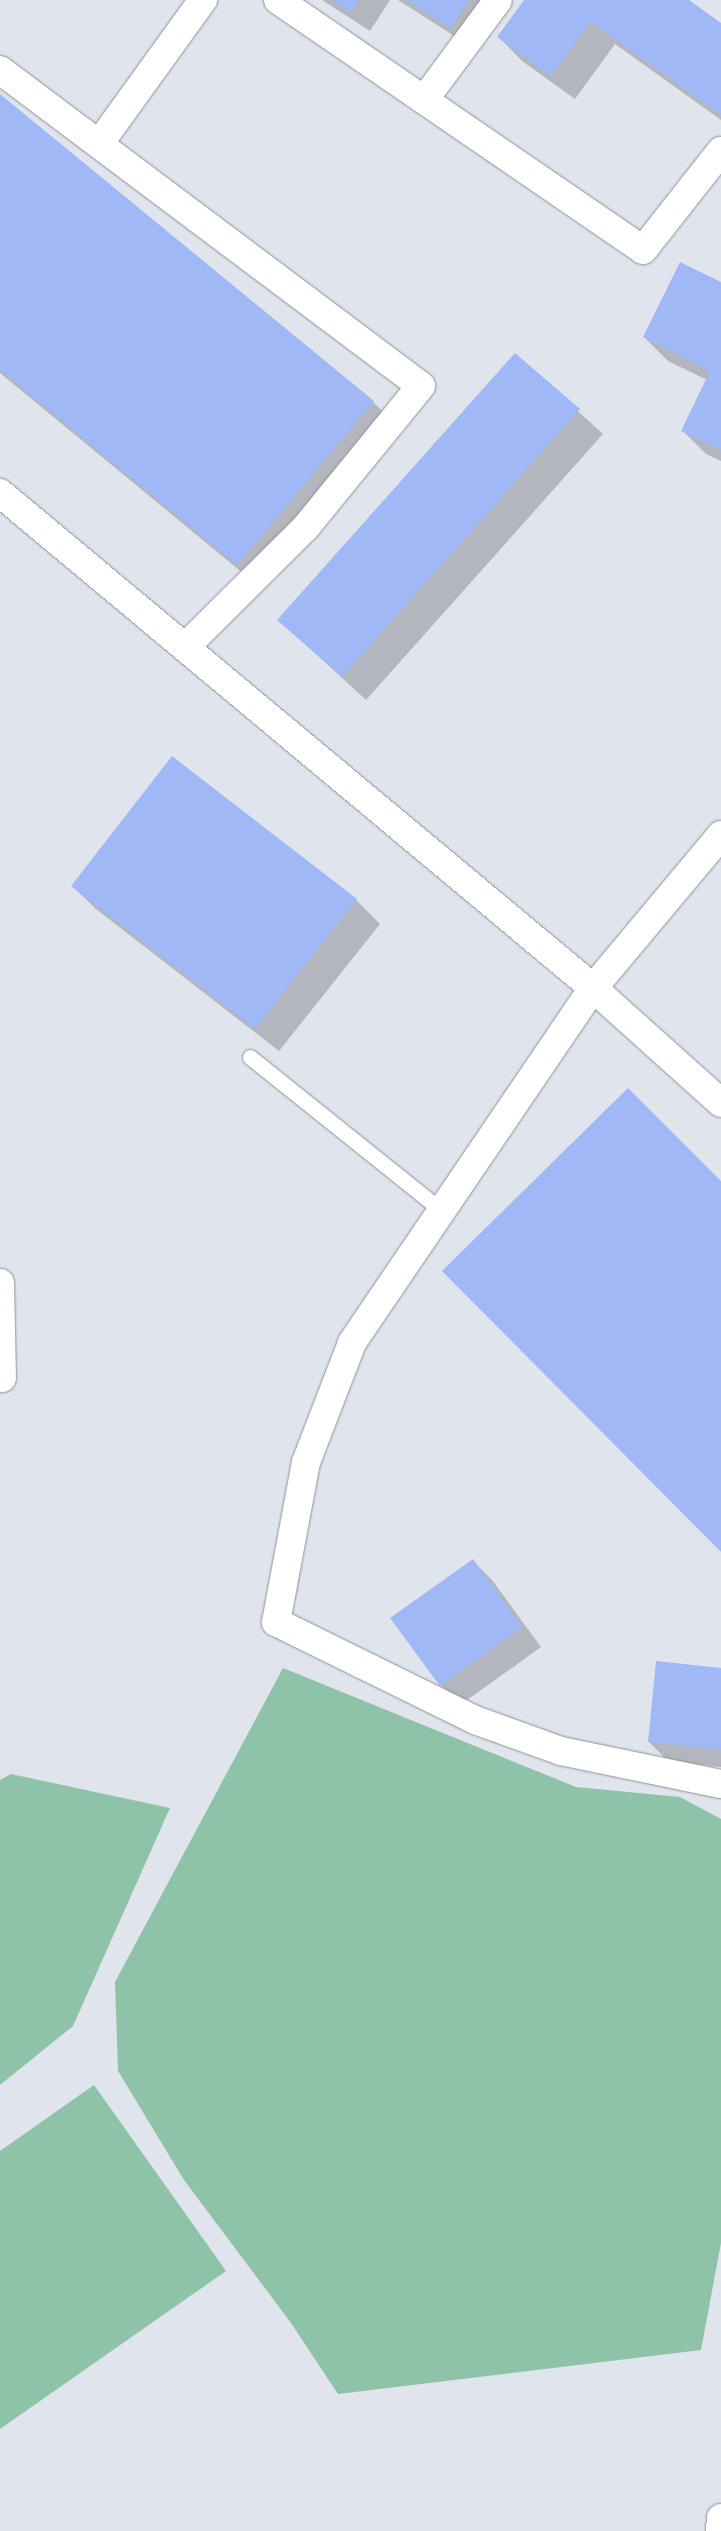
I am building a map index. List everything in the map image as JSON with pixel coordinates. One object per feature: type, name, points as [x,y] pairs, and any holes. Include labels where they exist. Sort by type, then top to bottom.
[{"type":"street","points":[[99,144],[203,0]]},
{"type":"street","points":[[278,0],[643,250],[721,151]]},
{"type":"street","points":[[424,100],[498,0]]},
{"type":"street","points":[[0,70],[421,386],[305,528],[185,647]]},
{"type":"street","points":[[0,493],[593,988],[721,1103]]},
{"type":"street","points":[[721,835],[593,988],[352,1343],[306,1462],[276,1622],[474,1720],[562,1751],[721,1784]]},
{"type":"street","points":[[0,1283],[2,1378]]},
{"type":"street","points":[[720,2531],[721,2518]]},
{"type":"lane","points":[[250,1057],[442,1211]]},
{"type":"green space","points":[[283,1668],[576,1787],[680,1797],[721,1819],[721,2243],[701,2350],[338,2394],[291,2323],[184,2180],[118,2071],[115,1982]]},
{"type":"green space","points":[[11,1774],[170,1808],[73,2026],[0,2085],[0,1780]]},
{"type":"green space","points":[[94,2085],[226,2271],[0,2429],[0,2151]]},
{"type":"building","points":[[331,0],[359,0],[351,13]]},
{"type":"building","points":[[407,0],[469,0],[451,28]]},
{"type":"building","points":[[524,0],[689,0],[721,23],[721,115],[591,22],[551,76],[497,37]]},
{"type":"building","points":[[0,94],[374,401],[237,565],[0,370]]},
{"type":"building","points":[[680,262],[721,282],[721,450],[681,431],[710,371],[643,337]]},
{"type":"building","points":[[515,353],[580,409],[342,677],[277,620]]},
{"type":"building","points":[[172,756],[357,899],[255,1029],[71,886]]},
{"type":"building","points":[[628,1088],[721,1181],[721,1552],[442,1271]]},
{"type":"building","points":[[473,1559],[522,1627],[440,1686],[390,1618]]},
{"type":"building","points":[[656,1661],[721,1668],[721,1750],[648,1742]]}]
